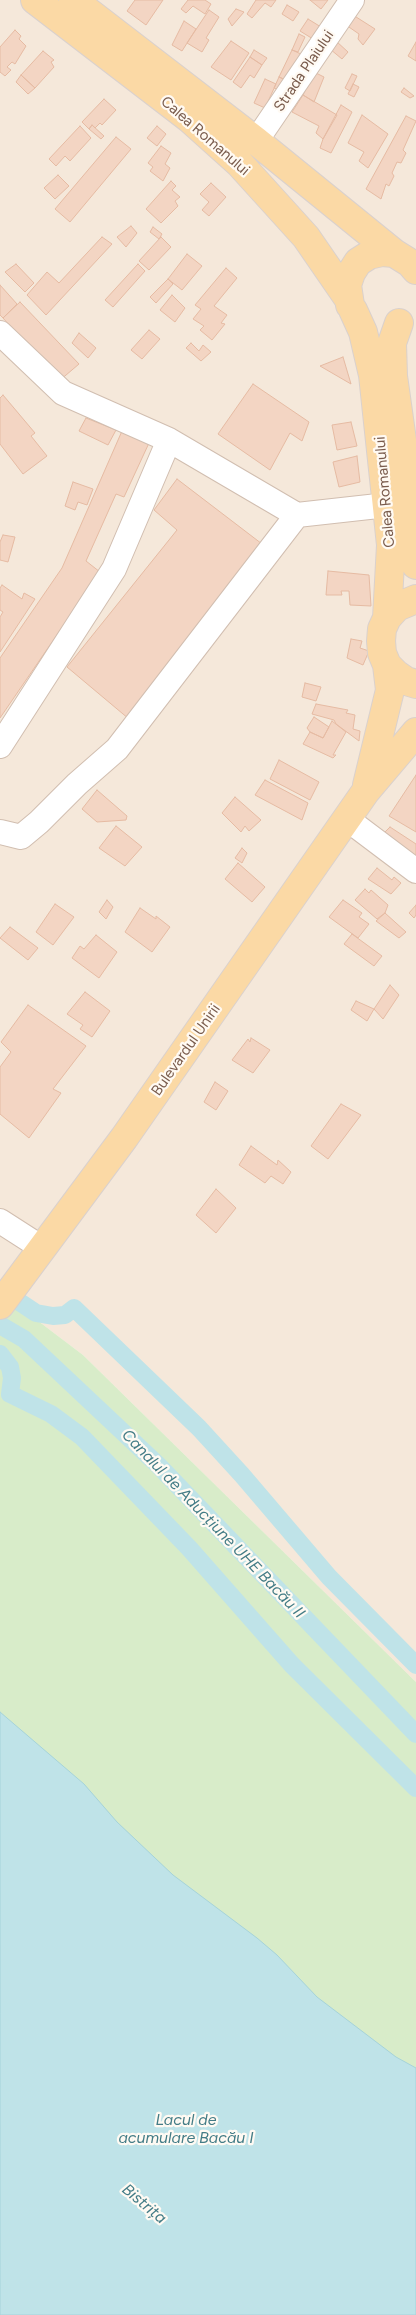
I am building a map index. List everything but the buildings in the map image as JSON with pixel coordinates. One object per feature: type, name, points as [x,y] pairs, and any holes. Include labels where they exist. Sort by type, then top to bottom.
[{"type":"main road","name":"Calea Romanului","points":[[35,0],[190,119],[239,162],[306,237],[350,304],[363,332],[373,374],[387,505],[391,545],[387,618],[382,629],[380,641],[387,665]]},
{"type":"main road","name":"Calea Romanului","points":[[78,1],[256,141],[394,253],[403,257],[416,270]]},
{"type":"main road","points":[[239,162],[256,141]]},
{"type":"main road","points":[[394,253],[382,252],[369,255],[358,262],[351,273],[347,285],[350,304],[362,319],[373,325],[386,326],[411,313]]},
{"type":"main road","name":"Calea Romanului","points":[[411,313],[392,343],[394,376],[409,437],[410,490],[416,565]]},
{"type":"main road","points":[[387,618],[397,607],[416,599]]},
{"type":"main road","points":[[387,665],[406,681],[416,684]]},
{"type":"main road","name":"Bulevardul Unirii","points":[[366,791],[390,690],[387,665]]},
{"type":"main road","name":"Bulevardul Unirii","points":[[8,1294],[124,1138],[366,791],[416,732]]},
{"type":"street","name":"Strada Plaiului","points":[[256,141],[352,0]]},
{"type":"street","points":[[0,333],[63,393],[169,440],[297,515],[387,505]]},
{"type":"street","points":[[0,746],[114,569],[169,440]]},
{"type":"street","points":[[0,832],[21,836],[39,822],[117,749],[297,515]]},
{"type":"street","points":[[347,819],[416,871]]},
{"type":"street","points":[[0,1222],[42,1248]]},
{"type":"shaded area","points":[[0,0],[416,0],[416,1682],[83,1355],[0,1292]]},
{"type":"green space","points":[[0,1292],[83,1355],[416,1682],[416,2315],[0,2315]]},
{"type":"water","name":"Lacul de acumulare Bacău I","points":[[0,1712],[84,1784],[117,1822],[173,1875],[257,1938],[277,1955],[317,1997],[396,2057],[416,2068],[416,2315],[0,2315]]},
{"type":"waterway","points":[[0,1289],[36,1313],[53,1316],[65,1315],[74,1308],[199,1428],[242,1475],[329,1577],[416,1665]]},
{"type":"waterway","name":"Canalul de Aducțiune UHE Bacău II","points":[[0,1325],[24,1339],[159,1466],[416,1734]]},
{"type":"waterway","points":[[0,1354],[10,1367],[12,1378],[10,1394],[51,1414],[82,1437],[189,1548],[292,1665],[416,1788]]},
{"type":"water label","name":"Bistrița","points":[[144,2204]]}]
